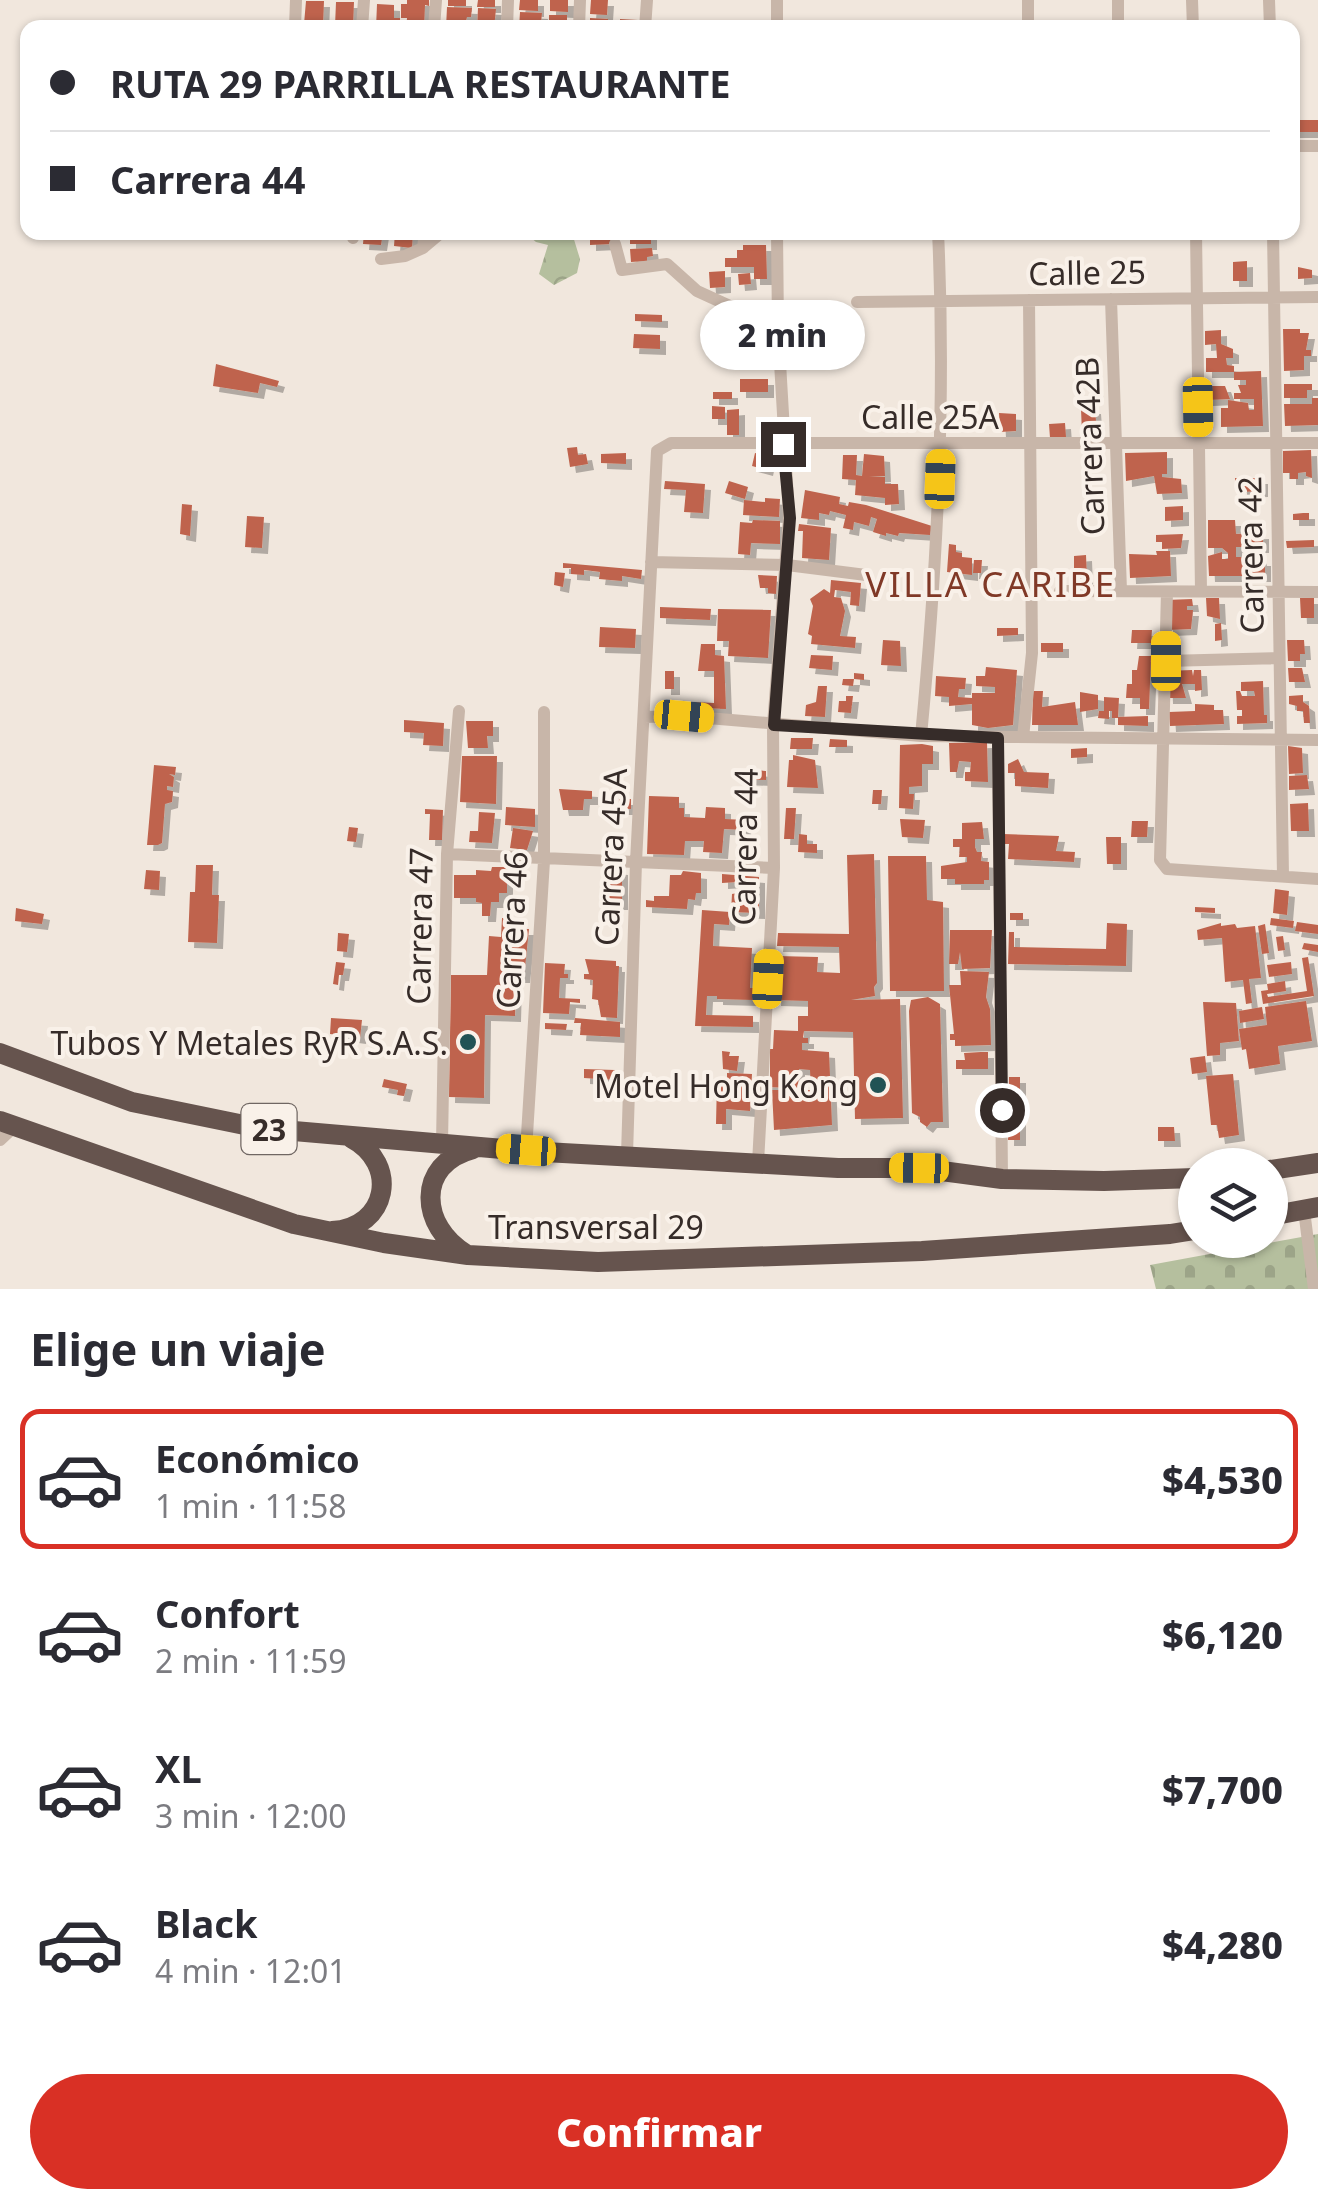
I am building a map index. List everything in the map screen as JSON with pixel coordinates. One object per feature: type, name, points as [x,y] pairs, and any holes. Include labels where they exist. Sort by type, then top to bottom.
[{"type":"highway","name":"Transversal 29","points":[[0,1053],[132,1102],[260,1128],[526,1150],[919,1168],[1002,1180],[1178,1179]]},
{"type":"highway","name":"Transversal 29","points":[[8,1123],[127,1167],[325,1231],[468,1255],[598,1262],[922,1252],[1178,1233]]},
{"type":"highway","points":[[325,1231],[346,1230],[365,1220],[378,1204],[383,1183],[378,1162],[366,1146],[347,1136]]},
{"type":"highway","points":[[468,1255],[451,1246],[438,1232],[431,1215],[430,1196],[435,1178],[446,1163],[461,1152],[479,1147]]},
{"type":"highway","points":[[1288,1168],[1318,1164]]},
{"type":"street","points":[[422,248],[423,240]]},
{"type":"street","points":[[381,259],[404,256],[432,240]]},
{"type":"street","name":"Carrera 44","points":[[758,1163],[774,868],[774,725],[790,518],[783,444],[777,240]]},
{"type":"street","points":[[922,736],[936,584],[942,444],[938,240]]},
{"type":"street","points":[[1196,240],[1201,592]]},
{"type":"street","name":"Carrera 42","points":[[1273,240],[1283,876]]},
{"type":"street","points":[[615,244],[622,270],[667,264],[698,291],[778,328]]},
{"type":"street","name":"Calle 25","points":[[857,302],[1318,297]]},
{"type":"street","name":"Carrera 42B","points":[[1112,299],[1121,590]]},
{"type":"street","points":[[1024,737],[1032,653],[1029,300]]},
{"type":"street","name":"Calle 25A","points":[[651,562],[657,451],[671,442],[1318,443]]},
{"type":"street","points":[[651,562],[788,565],[866,575]]},
{"type":"street","name":"Carrera 45A","points":[[627,1155],[651,562]]},
{"type":"street","points":[[1060,591],[1318,592]]},
{"type":"street","points":[[1167,592],[1160,860],[1167,869],[1318,879]]},
{"type":"street","points":[[1166,661],[1280,658]]},
{"type":"street","name":"Carrera 47","points":[[442,1144],[448,854],[459,711]]},
{"type":"street","name":"Carrera 46","points":[[526,1150],[544,861],[544,712]]},
{"type":"street","points":[[644,716],[922,736],[1318,740]]},
{"type":"street","points":[[998,738],[1002,1180]]},
{"type":"street","points":[[448,854],[774,868]]},
{"type":"street","points":[[0,1140],[8,1123]]},
{"type":"street","points":[[1311,1208],[1308,1236],[1314,1289]]},
{"type":"street","points":[[1308,1236],[1318,1262]]},
{"type":"green space","points":[[534,240],[574,240],[580,259],[577,273],[554,285],[539,274],[548,245]]},
{"type":"green space","points":[[1318,1234],[1318,1289],[1156,1289],[1150,1265],[1188,1258],[1288,1258],[1288,1240]]},
{"type":"building","points":[[407,0],[429,0],[424,20],[401,18],[401,4],[407,4]]},
{"type":"building","points":[[448,0],[466,0],[466,6],[448,6]]},
{"type":"building","points":[[478,0],[495,0],[495,7],[477,7]]},
{"type":"building","points":[[520,0],[538,0],[538,11],[519,10]]},
{"type":"building","points":[[550,0],[568,0],[568,12],[550,11]]},
{"type":"building","points":[[591,0],[608,0],[607,15],[590,14]]},
{"type":"building","points":[[306,1],[324,1],[323,20],[304,20]]},
{"type":"building","points":[[336,2],[354,2],[353,20],[335,20]]},
{"type":"building","points":[[377,4],[394,5],[394,18],[400,18],[400,20],[376,20]]},
{"type":"building","points":[[447,7],[472,8],[471,17],[466,20],[446,20]]},
{"type":"building","points":[[478,8],[496,9],[495,20],[477,20]]},
{"type":"building","points":[[520,12],[542,13],[541,20],[520,20]]},
{"type":"building","points":[[549,15],[567,15],[567,20],[549,20]]},
{"type":"building","points":[[1300,120],[1318,120],[1318,132],[1300,132]]},
{"type":"building","points":[[363,240],[382,240],[381,245],[363,244]]},
{"type":"building","points":[[394,240],[412,240],[412,248],[394,246]]},
{"type":"building","points":[[590,240],[611,240],[611,244],[590,245]]},
{"type":"building","points":[[630,240],[651,240],[651,244],[630,244]]},
{"type":"building","points":[[743,245],[766,245],[767,279],[754,279],[754,267],[725,267],[725,258],[737,258],[737,250],[743,250]]},
{"type":"building","points":[[652,248],[653,256],[647,257],[647,261],[631,262],[630,249]]},
{"type":"building","points":[[1247,261],[1247,281],[1233,281],[1233,262]]},
{"type":"building","points":[[1298,267],[1312,270],[1312,278],[1298,279]]},
{"type":"building","points":[[725,271],[725,287],[710,288],[709,272]]},
{"type":"building","points":[[750,273],[751,284],[739,285],[738,274]]},
{"type":"building","points":[[635,314],[662,315],[662,322],[635,321]]},
{"type":"building","points":[[1283,329],[1309,333],[1306,350],[1311,350],[1311,356],[1304,356],[1304,370],[1284,371]]},
{"type":"building","points":[[1221,330],[1221,344],[1233,349],[1233,358],[1226,358],[1234,372],[1206,372],[1206,358],[1217,358],[1216,344],[1205,345],[1205,331]]},
{"type":"building","points":[[634,334],[660,335],[660,349],[633,348]]},
{"type":"building","points":[[216,364],[279,381],[277,387],[260,383],[258,393],[213,386]]},
{"type":"building","points":[[1261,371],[1263,426],[1221,427],[1221,408],[1228,408],[1228,400],[1248,403],[1249,410],[1254,410],[1254,399],[1234,399],[1234,393],[1241,393],[1238,385],[1246,385],[1246,380],[1234,380],[1234,372]]},
{"type":"building","points":[[740,379],[768,379],[768,392],[740,392]]},
{"type":"building","points":[[1284,384],[1312,384],[1312,390],[1307,390],[1307,398],[1284,398]]},
{"type":"building","points":[[1206,386],[1225,386],[1230,399],[1207,400]]},
{"type":"building","points":[[713,392],[732,392],[732,399],[713,399]]},
{"type":"building","points":[[1312,398],[1318,398],[1318,425],[1285,426],[1284,404],[1312,404]]},
{"type":"building","points":[[712,406],[725,407],[725,419],[712,419]]},
{"type":"building","points":[[1095,408],[1097,434],[1082,434],[1081,409]]},
{"type":"building","points":[[739,409],[739,435],[727,435],[727,410]]},
{"type":"building","points":[[999,413],[1016,414],[1016,431],[1000,432]]},
{"type":"building","points":[[1065,423],[1066,437],[1050,438],[1049,424]]},
{"type":"building","points":[[577,447],[578,455],[586,454],[588,464],[570,467],[567,448]]},
{"type":"building","points":[[1311,450],[1312,478],[1306,472],[1298,473],[1298,479],[1283,473],[1283,451]]},
{"type":"building","points":[[1167,452],[1167,474],[1162,477],[1181,479],[1182,493],[1157,494],[1154,476],[1126,481],[1125,453]]},
{"type":"building","points":[[626,453],[626,464],[601,463],[601,454]]},
{"type":"building","points":[[755,453],[770,456],[767,470],[752,466]]},
{"type":"building","points":[[864,454],[884,456],[885,476],[869,477],[885,477],[885,484],[898,484],[899,504],[885,505],[885,498],[855,495],[856,480],[842,479],[843,455],[857,455],[856,475],[862,476]]},
{"type":"building","points":[[1235,478],[1262,478],[1262,491],[1241,492],[1241,487],[1235,487]]},
{"type":"building","points":[[665,481],[705,484],[703,513],[684,512],[686,490],[664,489]]},
{"type":"building","points":[[729,481],[748,487],[745,499],[725,493]]},
{"type":"building","points":[[805,490],[840,497],[839,504],[866,505],[932,526],[930,535],[886,536],[873,532],[877,519],[871,517],[869,526],[854,522],[853,530],[843,528],[846,515],[830,511],[829,515],[819,513],[819,520],[801,518]]},
{"type":"building","points":[[765,498],[780,499],[779,517],[743,515],[744,500],[765,502]]},
{"type":"building","points":[[182,504],[192,505],[190,536],[180,534]]},
{"type":"building","points":[[1183,506],[1183,520],[1165,521],[1165,507]]},
{"type":"building","points":[[1309,513],[1309,520],[1293,520],[1293,514]]},
{"type":"building","points":[[247,516],[264,517],[262,548],[245,547]]},
{"type":"building","points":[[1208,520],[1235,520],[1236,534],[1263,533],[1263,547],[1236,547],[1236,557],[1250,557],[1250,551],[1258,551],[1261,560],[1265,560],[1265,576],[1209,576],[1208,556],[1222,552],[1222,559],[1228,559],[1228,553],[1222,548],[1208,548]]},
{"type":"building","points":[[780,521],[780,544],[751,543],[750,555],[738,554],[740,522]]},
{"type":"building","points":[[799,524],[831,528],[829,560],[802,558],[803,531],[798,531]]},
{"type":"building","points":[[1183,534],[1181,548],[1162,549],[1162,542],[1156,542],[1156,535]]},
{"type":"building","points":[[1314,540],[1314,547],[1287,548],[1286,541]]},
{"type":"building","points":[[949,544],[956,545],[956,552],[962,553],[962,557],[972,558],[972,575],[947,572]]},
{"type":"building","points":[[1156,551],[1170,551],[1171,576],[1130,578],[1129,554],[1157,555]]},
{"type":"building","points":[[1086,555],[1087,579],[1074,579],[1074,556]]},
{"type":"building","points":[[974,560],[982,560],[981,573],[973,573]]},
{"type":"building","points":[[563,563],[642,570],[641,579],[599,579],[600,572],[584,570],[584,575],[571,574],[571,568],[563,568]]},
{"type":"building","points":[[555,572],[565,573],[563,587],[554,585]]},
{"type":"building","points":[[758,575],[777,576],[776,594],[760,588]]},
{"type":"building","points":[[831,580],[861,583],[859,606],[850,605],[851,592],[835,590],[834,597],[841,598],[845,611],[840,636],[856,637],[855,648],[811,644],[810,599],[824,589],[830,593]]},
{"type":"building","points":[[1206,598],[1219,598],[1220,619],[1207,616]]},
{"type":"building","points":[[1300,598],[1314,598],[1314,618],[1301,618]]},
{"type":"building","points":[[1192,599],[1193,606],[1187,606],[1187,610],[1193,610],[1191,629],[1167,630],[1166,600]]},
{"type":"building","points":[[660,607],[711,609],[710,620],[660,618]]},
{"type":"building","points":[[718,609],[771,610],[768,658],[728,656],[729,641],[717,641]]},
{"type":"building","points":[[1221,623],[1222,640],[1215,641],[1215,624]]},
{"type":"building","points":[[600,627],[636,629],[635,648],[599,647]]},
{"type":"building","points":[[997,628],[1018,628],[1018,635],[997,636]]},
{"type":"building","points":[[1132,630],[1152,630],[1151,643],[1131,643]]},
{"type":"building","points":[[883,640],[900,641],[901,666],[881,665]]},
{"type":"building","points":[[1287,640],[1304,640],[1305,654],[1300,654],[1300,661],[1288,661]]},
{"type":"building","points":[[1041,643],[1063,643],[1063,652],[1041,652]]},
{"type":"building","points":[[701,644],[715,644],[715,655],[724,656],[726,709],[695,708],[695,702],[714,703],[714,671],[698,671]]},
{"type":"building","points":[[811,655],[833,656],[832,670],[809,668]]},
{"type":"building","points":[[1139,656],[1151,656],[1149,709],[1140,709],[1140,698],[1126,698],[1127,684],[1132,684],[1132,670],[1137,670]]},
{"type":"building","points":[[986,667],[1017,670],[1013,725],[972,725],[972,704],[949,706],[949,697],[935,696],[936,676],[966,678],[965,689],[959,689],[958,697],[995,693],[995,687],[976,686],[976,676],[985,676]]},
{"type":"building","points":[[1288,668],[1302,668],[1305,682],[1289,682]]},
{"type":"building","points":[[1192,670],[1193,676],[1194,670],[1201,670],[1202,690],[1195,691],[1195,684],[1182,684],[1186,698],[1167,698],[1166,671]]},
{"type":"building","points":[[665,671],[674,671],[674,689],[665,689]]},
{"type":"building","points":[[843,679],[854,679],[853,686],[842,685]]},
{"type":"building","points":[[1263,681],[1267,723],[1237,724],[1242,710],[1237,710],[1236,691],[1242,696],[1255,696],[1254,691],[1241,691],[1241,682]]},
{"type":"building","points":[[818,686],[827,686],[825,717],[805,716],[806,705],[816,702]]},
{"type":"building","points":[[1033,691],[1043,691],[1042,707],[1075,702],[1078,725],[1032,725]]},
{"type":"building","points":[[1080,692],[1098,695],[1098,709],[1080,712]]},
{"type":"building","points":[[1303,695],[1303,702],[1309,706],[1310,723],[1304,723],[1303,711],[1289,704],[1289,696]]},
{"type":"building","points":[[846,696],[853,696],[851,713],[838,712],[839,701],[846,701]]},
{"type":"building","points":[[1104,697],[1119,698],[1118,717],[1148,716],[1148,726],[1118,725],[1112,711],[1109,719],[1098,718],[1099,711],[1104,711]]},
{"type":"building","points":[[1195,704],[1214,705],[1214,710],[1223,710],[1224,724],[1170,726],[1169,712],[1195,711]]},
{"type":"building","points":[[404,720],[444,723],[443,746],[423,745],[424,733],[404,732]]},
{"type":"building","points":[[466,721],[493,721],[493,736],[487,736],[488,748],[468,748]]},
{"type":"building","points":[[791,738],[813,738],[812,749],[790,749]]},
{"type":"building","points":[[830,739],[847,740],[847,747],[829,747]]},
{"type":"building","points":[[987,742],[988,782],[965,781],[971,762],[959,761],[957,772],[950,772],[949,743]]},
{"type":"building","points":[[900,745],[933,746],[933,764],[922,764],[922,786],[909,787],[909,794],[914,794],[913,809],[899,808]]},
{"type":"building","points":[[1288,746],[1302,748],[1303,773],[1289,774]]},
{"type":"building","points":[[1087,748],[1087,757],[1071,758],[1071,749]]},
{"type":"building","points":[[793,755],[815,760],[818,788],[787,787],[789,760],[793,760]]},
{"type":"building","points":[[462,756],[497,756],[496,804],[460,802]]},
{"type":"building","points":[[1018,759],[1024,772],[1049,773],[1048,788],[1015,786],[1015,773],[1008,773],[1008,764]]},
{"type":"building","points":[[154,765],[176,767],[175,775],[169,774],[174,777],[173,787],[167,786],[167,790],[173,791],[172,802],[165,804],[162,843],[147,845]]},
{"type":"building","points":[[737,769],[766,771],[766,780],[737,779]]},
{"type":"building","points":[[1307,775],[1309,789],[1289,790],[1289,776]]},
{"type":"building","points":[[559,789],[592,791],[592,799],[584,799],[583,810],[563,810]]},
{"type":"building","points":[[873,790],[882,790],[881,804],[872,804]]},
{"type":"building","points":[[649,796],[679,797],[684,817],[705,818],[706,807],[725,808],[725,819],[746,820],[745,830],[724,829],[722,853],[703,852],[704,841],[685,841],[684,855],[647,854]]},
{"type":"building","points":[[619,799],[631,799],[631,809],[619,809]]},
{"type":"building","points":[[1308,803],[1309,831],[1291,831],[1290,804]]},
{"type":"building","points":[[506,807],[535,809],[535,827],[505,825]]},
{"type":"building","points":[[786,808],[796,808],[794,839],[784,839]]},
{"type":"building","points":[[425,809],[443,810],[442,840],[429,840],[430,814],[425,814]]},
{"type":"building","points":[[479,812],[495,813],[492,843],[469,842],[470,831],[478,831]]},
{"type":"building","points":[[900,819],[925,820],[923,838],[902,837]]},
{"type":"building","points":[[1132,821],[1148,821],[1147,837],[1131,837]]},
{"type":"building","points":[[982,822],[984,839],[975,839],[975,847],[982,852],[981,861],[989,862],[989,880],[984,880],[984,884],[955,884],[955,879],[941,879],[941,866],[967,862],[967,857],[959,857],[960,847],[953,847],[953,839],[962,839],[962,823]]},
{"type":"building","points":[[349,827],[358,828],[356,842],[347,841]]},
{"type":"building","points":[[513,828],[533,831],[527,850],[510,848]]},
{"type":"building","points":[[799,834],[807,835],[807,844],[817,844],[817,853],[798,852]]},
{"type":"building","points":[[1003,834],[1059,836],[1056,851],[1075,852],[1074,862],[1008,859],[1009,844],[1003,844]]},
{"type":"building","points":[[1106,837],[1121,837],[1121,864],[1107,864]]},
{"type":"building","points":[[874,854],[875,996],[851,1000],[900,999],[903,1118],[855,1119],[853,1032],[804,1031],[803,1038],[808,1038],[808,1043],[802,1043],[802,1050],[829,1052],[832,1125],[774,1130],[772,1090],[811,1090],[810,1070],[799,1069],[798,1088],[765,1087],[766,1078],[770,1078],[774,1030],[798,1031],[798,1016],[808,1016],[808,1001],[775,1000],[777,956],[818,957],[817,972],[840,973],[839,947],[777,946],[778,933],[849,934],[847,855]]},
{"type":"building","points":[[888,856],[926,856],[927,900],[943,902],[944,991],[890,991]]},
{"type":"building","points":[[196,865],[213,865],[212,895],[219,895],[217,943],[188,942],[190,892],[195,892]]},
{"type":"building","points":[[492,867],[511,867],[511,880],[507,880],[507,893],[499,893],[499,902],[491,902],[490,916],[482,916],[482,903],[476,902],[476,898],[454,898],[454,875],[476,875],[476,870],[491,871]]},
{"type":"building","points":[[612,868],[622,869],[622,904],[601,904],[601,884],[611,882]]},
{"type":"building","points":[[146,870],[160,871],[159,890],[144,889]]},
{"type":"building","points":[[683,871],[701,873],[701,893],[696,893],[695,900],[688,899],[687,909],[646,907],[646,900],[654,901],[654,896],[669,896],[670,875],[681,875]]},
{"type":"building","points":[[722,874],[759,877],[759,913],[731,912],[732,894],[748,891],[737,890],[738,882],[722,883]]},
{"type":"building","points":[[1275,889],[1289,891],[1287,915],[1273,913]]},
{"type":"building","points":[[1195,907],[1215,908],[1215,913],[1195,912]]},
{"type":"building","points":[[16,908],[44,914],[42,924],[15,921]]},
{"type":"building","points":[[702,910],[730,912],[729,925],[714,924],[713,946],[752,948],[750,988],[754,988],[753,1000],[707,996],[706,1015],[753,1016],[753,1027],[695,1026]]},
{"type":"building","points":[[1010,913],[1023,913],[1023,920],[1010,920]]},
{"type":"building","points":[[502,918],[519,919],[519,929],[529,929],[524,977],[516,977],[515,1016],[485,1015],[484,1098],[449,1097],[451,975],[487,975],[489,936],[501,937]]},
{"type":"building","points":[[1271,918],[1294,921],[1293,928],[1270,925]]},
{"type":"building","points":[[1297,922],[1318,925],[1318,934],[1295,931]]},
{"type":"building","points":[[1107,923],[1127,924],[1126,966],[1008,964],[1009,932],[1014,932],[1014,947],[1106,949]]},
{"type":"building","points":[[1221,923],[1235,924],[1237,928],[1255,926],[1261,978],[1249,979],[1252,1003],[1246,1004],[1243,980],[1225,982],[1222,938],[1198,940],[1197,930]]},
{"type":"building","points":[[1265,924],[1269,953],[1262,954],[1258,926]]},
{"type":"building","points":[[950,930],[992,930],[990,968],[962,969],[960,952],[958,964],[949,964]]},
{"type":"building","points":[[338,933],[349,934],[347,952],[337,951]]},
{"type":"building","points":[[1283,936],[1285,950],[1278,951],[1276,937]]},
{"type":"building","points":[[1304,943],[1318,945],[1318,952],[1302,949]]},
{"type":"building","points":[[1308,957],[1314,996],[1263,1004],[1261,991],[1268,990],[1267,984],[1285,981],[1286,991],[1267,994],[1268,997],[1307,991],[1302,958]]},
{"type":"building","points":[[585,959],[616,961],[619,966],[617,1018],[601,1017],[598,1000],[592,999],[593,980],[584,979],[584,974],[589,974]]},
{"type":"building","points":[[336,962],[345,963],[338,985],[333,984]]},
{"type":"building","points":[[1291,962],[1292,974],[1269,977],[1267,965]]},
{"type":"building","points":[[545,963],[565,964],[564,974],[568,978],[560,978],[559,998],[580,999],[580,1003],[570,1002],[569,1014],[543,1013]]},
{"type":"building","points":[[960,971],[989,972],[986,997],[991,1045],[955,1046],[955,1040],[950,1040],[950,1034],[954,1034],[949,985],[961,985]]},
{"type":"building","points":[[928,997],[940,1004],[943,1122],[931,1122],[927,1127],[912,1113],[909,1011],[911,1000]]},
{"type":"building","points":[[1306,1001],[1312,1041],[1278,1046],[1280,1064],[1249,1069],[1239,1029],[1267,1025],[1265,1007]]},
{"type":"building","points":[[1203,1002],[1236,1003],[1239,1041],[1220,1043],[1220,1055],[1207,1056]]},
{"type":"building","points":[[1262,1007],[1264,1019],[1240,1023],[1239,1011]]},
{"type":"building","points":[[331,1018],[362,1020],[360,1038],[330,1034]]},
{"type":"building","points":[[575,1018],[620,1022],[620,1037],[580,1035],[581,1023],[574,1023]]},
{"type":"building","points":[[545,1023],[567,1024],[566,1030],[545,1029]]},
{"type":"building","points":[[722,1051],[739,1056],[737,1071],[723,1069]]},
{"type":"building","points":[[988,1052],[988,1069],[956,1069],[956,1060],[965,1060],[964,1053]]},
{"type":"building","points":[[1205,1056],[1207,1072],[1192,1074],[1190,1058]]},
{"type":"building","points":[[584,1069],[615,1070],[614,1080],[584,1078]]},
{"type":"building","points":[[727,1073],[752,1074],[750,1111],[726,1109],[726,1124],[716,1124],[717,1080],[727,1079]]},
{"type":"building","points":[[1233,1074],[1239,1135],[1219,1138],[1217,1125],[1211,1125],[1206,1076]]},
{"type":"building","points":[[1009,1077],[1020,1077],[1020,1140],[1008,1140]]},
{"type":"building","points":[[384,1079],[407,1084],[404,1096],[397,1095],[398,1090],[382,1087]]},
{"type":"building","points":[[1158,1127],[1174,1127],[1175,1141],[1158,1141]]},
{"type":"place","name":"Tubos Y Metales RyR S.A.S.","points":[[468,1042]]},
{"type":"place","name":"Motel Hong Kong","points":[[878,1085]]},
{"type":"district","name":"VILLA CARIBE","points":[[991,583]]},
{"type":"route","points":[[783,444],[790,518],[774,725],[998,738],[1002,1110]]}]
